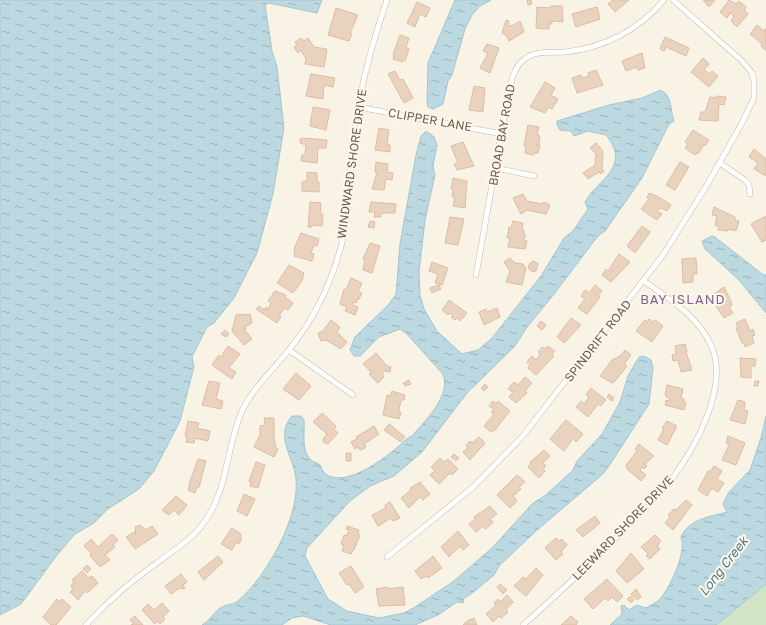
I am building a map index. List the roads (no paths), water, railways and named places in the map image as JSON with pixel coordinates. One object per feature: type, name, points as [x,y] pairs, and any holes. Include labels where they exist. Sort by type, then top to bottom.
[{"type":"street","name":"WINDWARD SHORE DRIVE","points":[[86,625],[130,584],[189,539],[206,520],[221,492],[237,424],[243,410],[258,384],[289,350],[316,310],[340,250],[348,214],[350,165],[358,107],[370,51],[387,0]]},
{"type":"street","name":"BROAD BAY ROAD","points":[[476,275],[514,72],[523,60],[534,54],[574,51],[614,38],[640,23],[664,0]]},
{"type":"street","name":"SPINDRIFT ROAD","points":[[387,557],[448,508],[500,460],[551,401],[673,242],[720,163],[754,98],[754,80],[752,73],[742,61],[673,0]]},
{"type":"street","name":"CLIPPER LANE","points":[[358,107],[502,134]]},
{"type":"street","points":[[720,163],[746,181],[750,194]]},
{"type":"street","points":[[496,168],[534,176]]},
{"type":"street","name":"LEEWARD SHORE DRIVE","points":[[523,625],[578,575],[662,490],[682,465],[692,448],[708,413],[717,370],[711,345],[702,330],[691,317],[644,281]]},
{"type":"street","points":[[289,350],[353,395]]},
{"type":"water","points":[[0,0],[322,0],[317,13],[269,3],[265,5],[272,51],[277,67],[284,128],[273,194],[257,253],[234,298],[214,323],[207,327],[192,357],[194,367],[180,421],[154,471],[139,489],[108,509],[94,523],[75,534],[57,555],[21,604],[0,615]]},
{"type":"water","points":[[455,0],[491,0],[480,6],[472,15],[465,29],[452,75],[448,81],[443,104],[433,109],[428,107],[427,103],[428,63]]},
{"type":"water","points":[[661,90],[668,96],[674,121],[669,124],[642,178],[605,231],[598,236],[527,327],[515,346],[467,393],[422,452],[394,476],[370,486],[350,501],[307,548],[305,556],[328,599],[347,611],[379,618],[404,613],[415,607],[454,581],[493,547],[533,503],[546,495],[573,470],[577,461],[602,434],[620,402],[628,376],[639,357],[644,356],[651,360],[653,368],[649,404],[603,474],[536,531],[499,566],[494,575],[464,598],[463,603],[457,602],[438,615],[415,625],[331,625],[303,616],[292,618],[282,625],[202,625],[220,608],[237,602],[250,589],[280,544],[293,510],[296,494],[295,471],[286,447],[285,439],[287,424],[292,416],[301,416],[304,420],[304,445],[310,459],[320,465],[327,475],[336,478],[345,477],[355,474],[376,463],[412,436],[430,415],[441,398],[445,381],[442,373],[406,333],[400,329],[379,337],[360,356],[354,356],[350,350],[355,337],[389,304],[396,294],[400,244],[416,155],[421,136],[425,132],[428,132],[434,137],[437,145],[433,166],[435,175],[425,220],[419,272],[420,295],[424,309],[437,331],[462,354],[478,350],[492,338],[541,276],[564,238],[573,231],[588,209],[585,202],[610,172],[614,164],[616,156],[613,146],[606,135],[588,131],[574,136],[571,131],[560,130],[557,125],[557,121],[609,105],[642,98]]},
{"type":"water","points":[[712,236],[762,274],[766,275],[766,313],[738,279],[705,249],[702,241]]},
{"type":"water","name":"Long Creek","points":[[766,416],[766,584],[716,625],[610,625],[622,614],[621,606],[624,605],[629,610],[637,605],[646,608],[659,600],[668,587],[676,570],[682,551],[681,537],[689,526],[694,522],[707,517],[727,512],[723,504],[729,492],[750,470],[761,438]]},
{"type":"district","name":"BAY ISLAND","points":[[683,299]]}]
